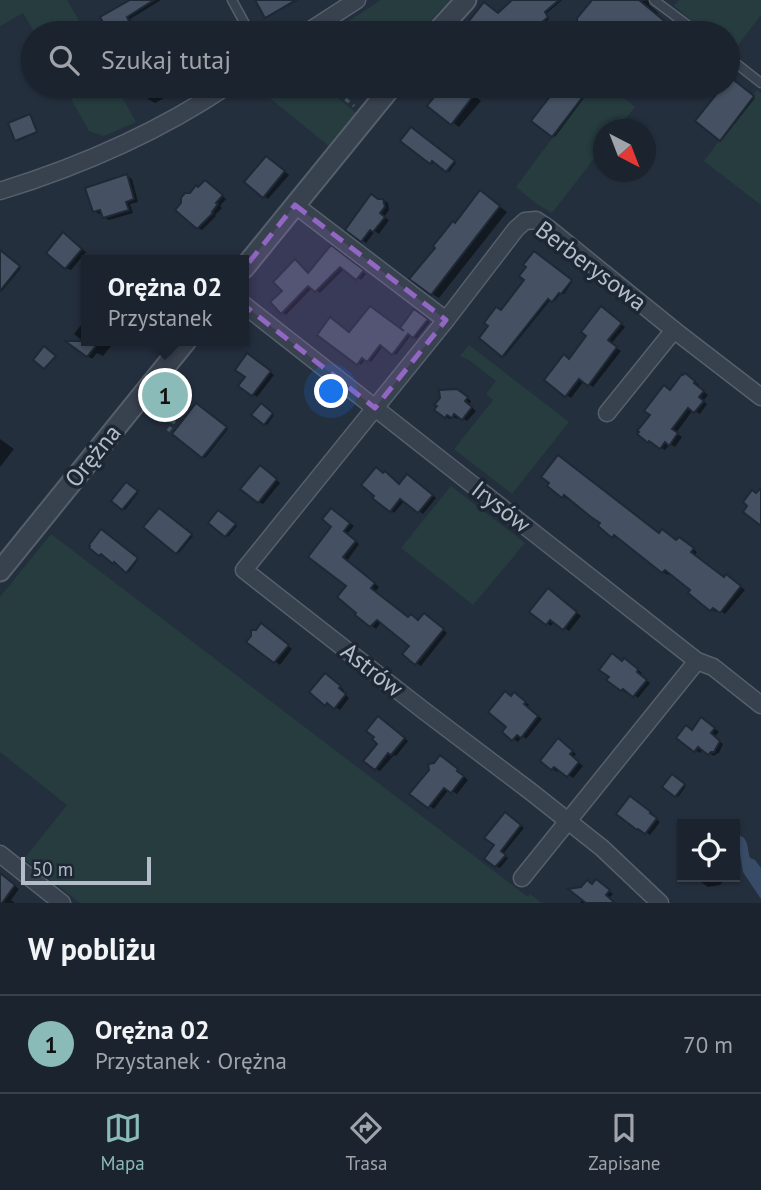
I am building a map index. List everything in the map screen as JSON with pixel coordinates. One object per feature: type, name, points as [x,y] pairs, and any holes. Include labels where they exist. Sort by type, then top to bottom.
[{"type":"street","points":[[325,21],[357,0]]},
{"type":"street","points":[[446,21],[466,0]]},
{"type":"street","points":[[0,191],[48,175],[135,139],[210,98]]},
{"type":"street","points":[[249,262],[382,98]]},
{"type":"street","points":[[295,205],[446,320],[375,408]]},
{"type":"street","name":"Berberysowa","points":[[446,320],[516,229],[525,221],[536,219],[761,397]]},
{"type":"street","name":"Irysów","points":[[249,309],[697,661],[713,667],[761,705]]},
{"type":"street","points":[[607,413],[674,330]]},
{"type":"street","name":"Orężna","points":[[0,571],[182,346]]},
{"type":"street","name":"Astrów","points":[[375,408],[244,570],[602,848],[660,903]]},
{"type":"street","points":[[522,878],[697,661]]},
{"type":"street","points":[[0,854],[62,903]]},
{"type":"lane","points":[[232,0],[243,21]]},
{"type":"lane","points":[[654,0],[682,21]]},
{"type":"lane","points":[[740,66],[761,83]]},
{"type":"path","points":[[344,98],[367,117]]},
{"type":"path","points":[[154,406],[176,424],[168,431]]},
{"type":"highlighted area","points":[[295,205],[446,320],[375,408],[226,291]]},
{"type":"green space","points":[[0,0],[67,0],[79,21],[28,21],[23,13],[0,26]]},
{"type":"green space","points":[[381,0],[450,0],[430,21],[349,21]]},
{"type":"green space","points":[[679,0],[761,0],[761,15],[740,43],[740,21],[692,21],[674,6]]},
{"type":"green space","points":[[757,90],[761,93],[761,205],[704,161]]},
{"type":"green space","points":[[71,98],[123,98],[136,122],[104,136],[89,131]]},
{"type":"green space","points":[[270,98],[338,98],[357,114],[330,147]]},
{"type":"green space","points":[[582,98],[624,98],[635,107],[625,119],[593,119],[593,160],[552,213],[516,187]]},
{"type":"green space","points":[[469,345],[569,422],[512,494],[454,449],[493,400],[486,394],[496,381],[460,356]]},
{"type":"green space","points":[[451,486],[525,543],[473,605],[401,548]]},
{"type":"green space","points":[[51,534],[528,897],[530,894],[542,903],[80,903],[24,859],[67,805],[0,752],[0,597]]},
{"type":"water","points":[[740,836],[746,840],[750,858],[761,868],[761,899],[743,872]]},
{"type":"building","points":[[130,0],[154,0],[127,17],[129,21],[102,21],[100,17]]},
{"type":"building","points":[[255,0],[296,0],[265,18]]},
{"type":"building","points":[[512,0],[559,0],[545,12],[548,17],[544,21],[469,21],[484,2],[498,13]]},
{"type":"building","points":[[592,0],[639,0],[664,21],[577,21]]},
{"type":"building","points":[[740,85],[754,96],[720,141],[695,121],[713,98],[740,98]]},
{"type":"building","points":[[433,98],[472,98],[451,125],[427,106]]},
{"type":"building","points":[[549,98],[582,98],[552,137],[531,121]]},
{"type":"building","points":[[30,114],[37,132],[15,141],[8,123]]},
{"type":"building","points":[[411,127],[455,161],[446,172],[432,161],[430,164],[400,141]]},
{"type":"building","points":[[266,156],[285,171],[263,198],[244,182]]},
{"type":"building","points":[[127,174],[134,199],[126,202],[129,210],[103,218],[100,210],[93,212],[85,188]]},
{"type":"building","points":[[205,180],[223,195],[216,203],[218,204],[213,213],[197,229],[175,210],[185,193],[190,193],[196,185],[198,187]]},
{"type":"building","points":[[480,190],[500,206],[431,295],[409,279]]},
{"type":"building","points":[[371,194],[383,199],[385,207],[380,213],[385,217],[361,242],[345,230]]},
{"type":"building","points":[[63,232],[82,249],[65,269],[46,253]]},
{"type":"building","points":[[331,245],[364,270],[356,280],[340,267],[315,292],[308,286],[281,314],[270,302],[282,291],[273,282],[295,259],[308,273]]},
{"type":"building","points":[[0,250],[20,266],[0,291]]},
{"type":"building","points":[[534,251],[572,280],[552,302],[548,299],[502,357],[479,338],[488,326],[484,323],[496,307],[501,310],[524,280],[519,276],[526,267],[523,265]]},
{"type":"building","points":[[370,306],[404,331],[400,328],[414,309],[428,319],[413,338],[408,334],[392,355],[380,345],[367,362],[362,358],[357,365],[317,335],[330,317],[349,332]]},
{"type":"building","points":[[601,306],[622,323],[608,340],[617,347],[588,386],[579,379],[565,397],[544,380],[564,354],[569,359],[586,336],[581,332]]},
{"type":"building","points":[[65,341],[81,341],[81,346],[96,346],[87,357]]},
{"type":"building","points":[[44,346],[56,356],[44,369],[33,360]]},
{"type":"building","points":[[247,353],[271,371],[252,396],[238,386],[245,377],[235,370]]},
{"type":"building","points":[[685,373],[704,391],[699,397],[704,401],[694,413],[688,408],[672,429],[678,433],[669,446],[665,442],[660,449],[649,441],[648,443],[637,431],[650,415],[644,411],[664,385],[670,390]]},
{"type":"building","points":[[457,389],[468,397],[465,401],[472,407],[462,420],[454,414],[452,418],[447,415],[445,418],[434,410],[437,406],[434,405],[440,398],[439,390]]},
{"type":"building","points":[[196,403],[227,427],[202,458],[172,434]]},
{"type":"building","points":[[261,403],[273,413],[264,425],[251,415]]},
{"type":"building","points":[[558,455],[659,533],[662,529],[676,540],[679,537],[694,548],[691,552],[724,577],[726,574],[741,586],[720,613],[713,608],[710,611],[665,570],[662,573],[614,535],[612,538],[598,526],[600,523],[564,495],[562,498],[547,486],[549,483],[541,477]]},
{"type":"building","points":[[260,465],[277,479],[258,503],[240,489]]},
{"type":"building","points":[[376,467],[383,473],[385,471],[399,484],[407,474],[433,495],[418,513],[400,499],[390,512],[361,485]]},
{"type":"building","points":[[126,482],[138,491],[122,510],[111,501]]},
{"type":"building","points":[[761,488],[761,526],[743,512],[747,506],[743,502],[752,490],[756,493]]},
{"type":"building","points":[[159,508],[192,534],[176,554],[143,527]]},
{"type":"building","points":[[331,508],[350,523],[344,531],[356,541],[343,557],[375,583],[371,588],[408,617],[411,614],[418,620],[424,613],[444,629],[415,665],[402,654],[409,646],[377,620],[370,627],[355,615],[356,613],[337,597],[346,586],[308,557],[331,527],[322,519]]},
{"type":"building","points":[[218,510],[236,524],[225,537],[208,523]]},
{"type":"building","points":[[101,529],[138,558],[126,573],[114,562],[113,564],[89,548]]},
{"type":"building","points":[[548,588],[577,612],[563,630],[550,620],[546,625],[529,612]]},
{"type":"building","points":[[261,623],[289,645],[274,663],[246,642],[251,636],[251,630],[256,630]]},
{"type":"building","points":[[612,653],[622,661],[624,658],[647,680],[633,697],[606,680],[609,677],[599,670]]},
{"type":"building","points":[[325,673],[341,686],[339,688],[346,694],[334,709],[327,703],[325,706],[309,692]]},
{"type":"building","points":[[505,691],[511,696],[514,692],[538,716],[521,738],[517,735],[512,741],[502,732],[506,727],[488,712]]},
{"type":"building","points":[[378,716],[405,738],[391,755],[388,753],[375,770],[363,761],[377,744],[372,739],[374,737],[366,731]]},
{"type":"building","points":[[701,717],[715,728],[711,733],[720,741],[714,752],[708,755],[698,747],[694,752],[676,738],[686,725],[692,730]]},
{"type":"building","points":[[558,738],[573,751],[570,754],[579,762],[567,777],[554,767],[551,770],[540,761]]},
{"type":"building","points":[[440,755],[464,776],[451,793],[444,788],[428,808],[409,794],[429,770],[428,764],[434,763]]},
{"type":"building","points":[[672,774],[685,784],[675,797],[662,787]]},
{"type":"building","points":[[630,796],[657,818],[645,834],[616,814]]},
{"type":"building","points":[[505,812],[521,825],[501,851],[506,855],[495,867],[484,859],[494,845],[484,838]]},
{"type":"building","points":[[0,873],[15,885],[2,903],[0,903]]},
{"type":"building","points":[[596,879],[610,890],[606,895],[615,903],[586,903],[568,889],[581,887],[587,880],[592,884]]},
{"type":"place","name":"Orężna 02","points":[[165,395]]}]
